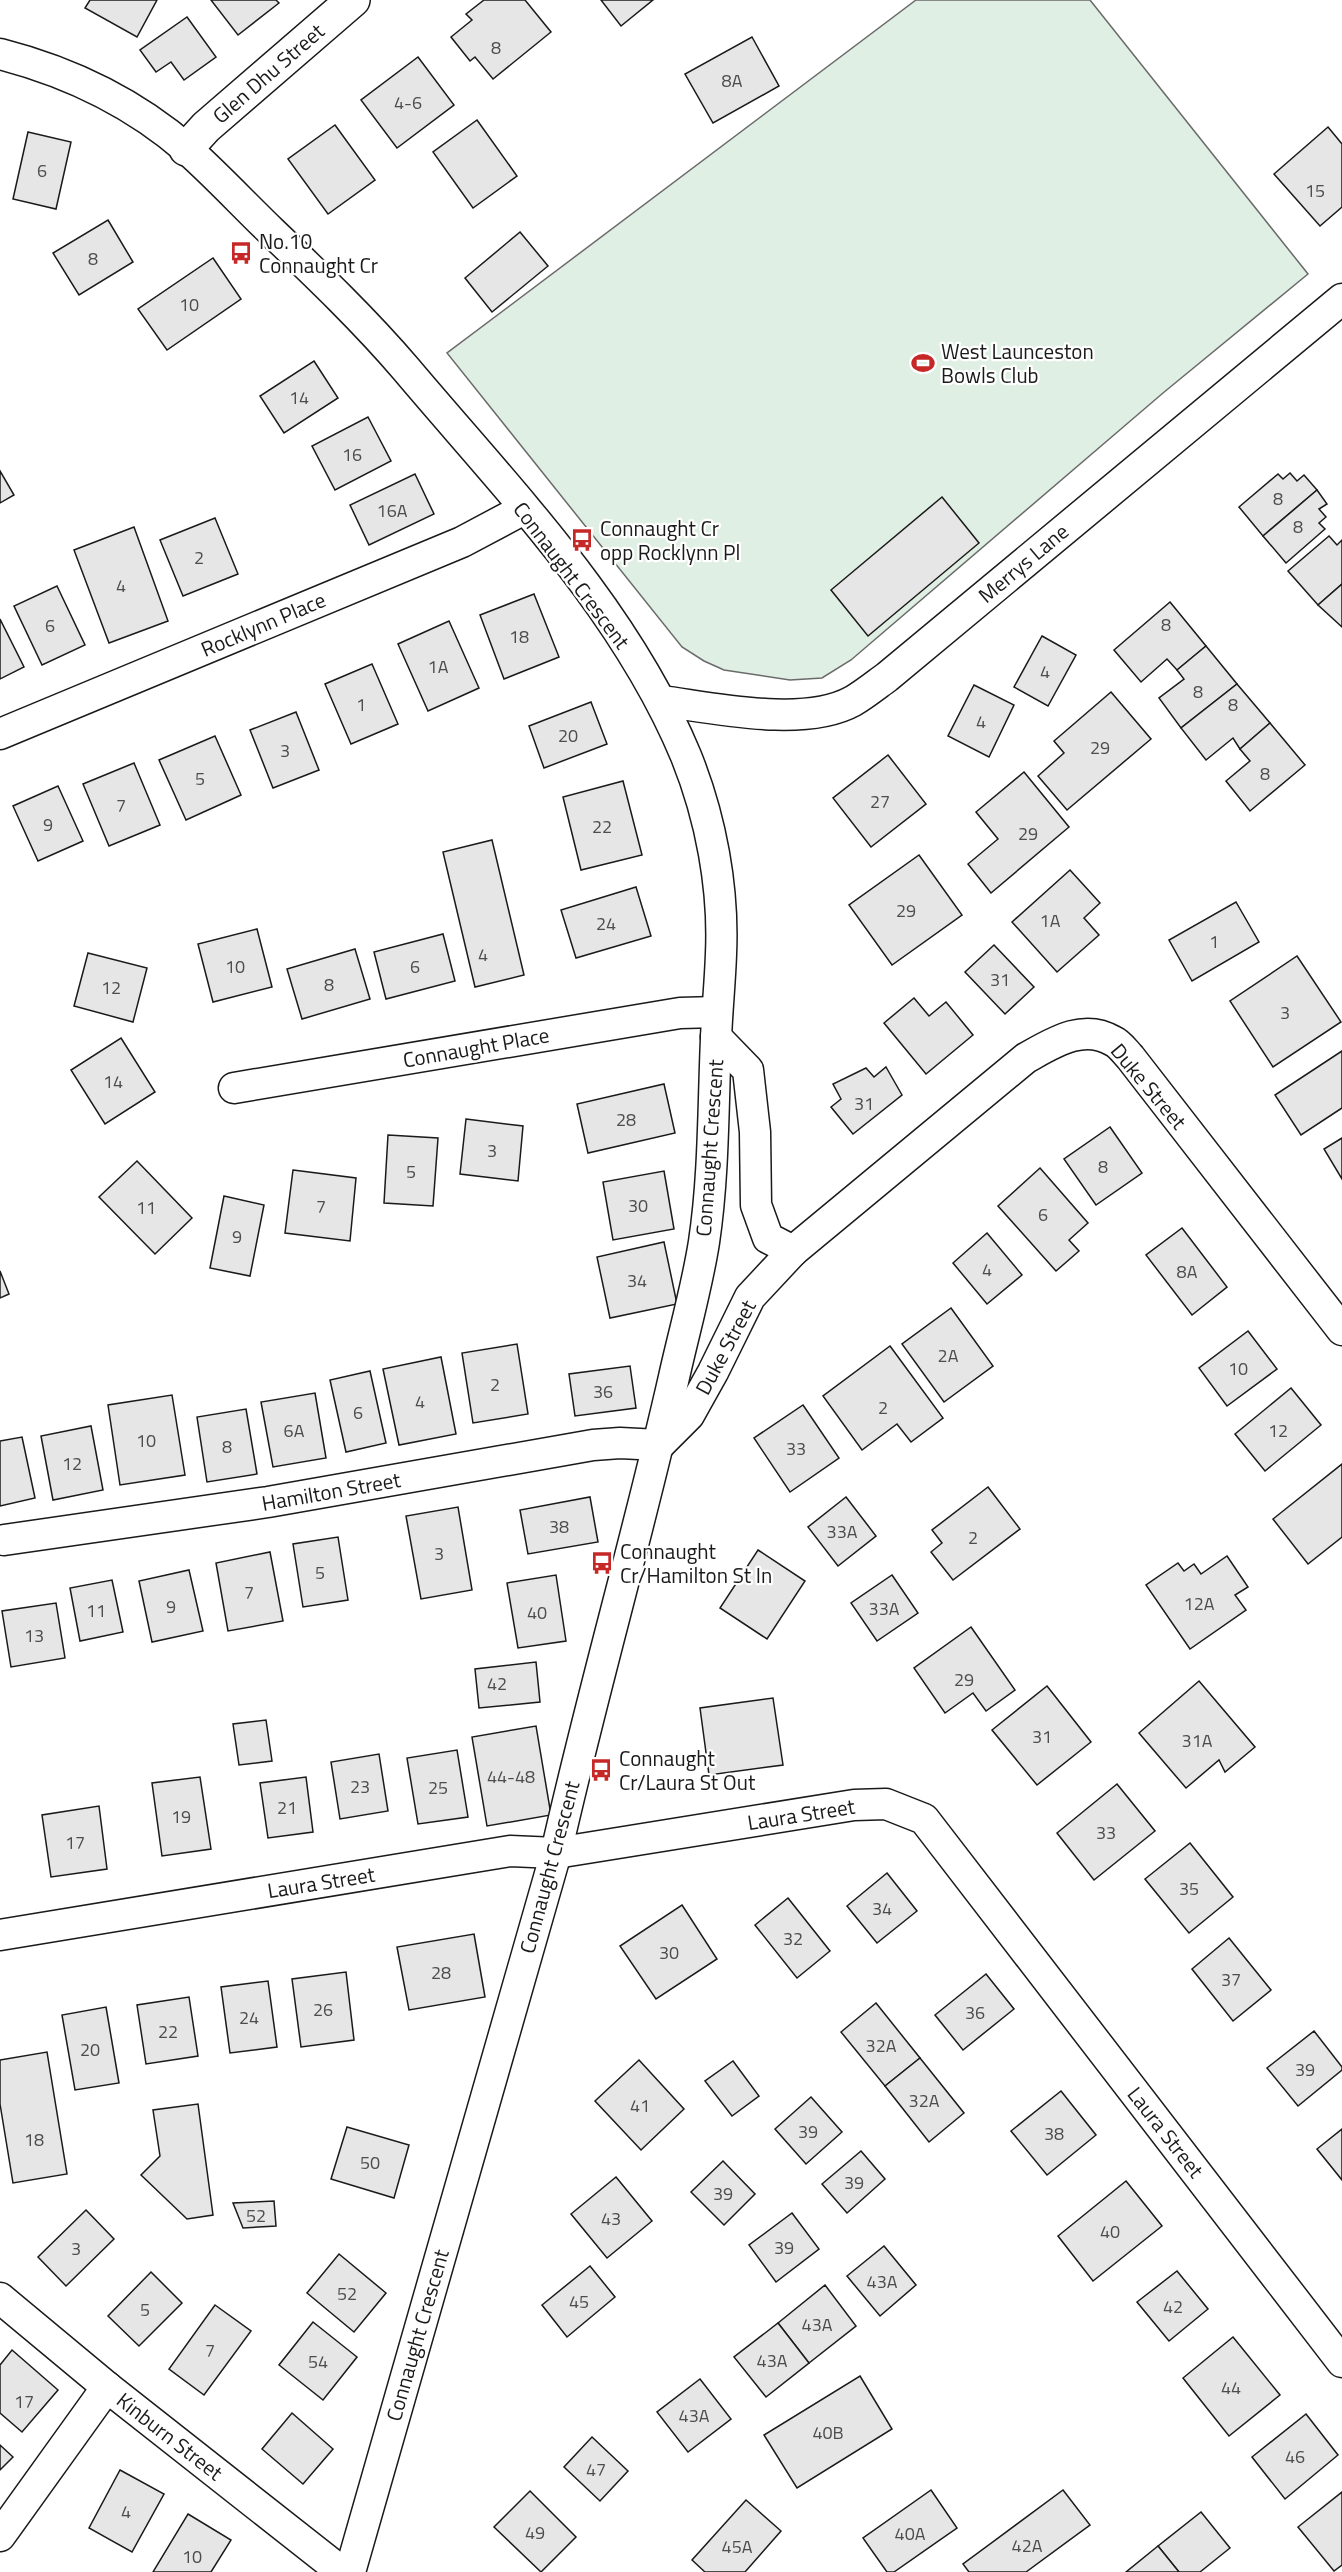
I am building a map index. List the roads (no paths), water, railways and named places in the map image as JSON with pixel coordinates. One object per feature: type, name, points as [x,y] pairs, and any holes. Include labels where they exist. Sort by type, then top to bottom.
[{"type":"street","name":"Glen Dhu Street","points":[[186,149],[206,127],[353,0]]},
{"type":"street","name":"Connaught Crescent","points":[[0,54],[67,75],[102,91],[146,118],[186,149],[297,256],[392,353],[524,509],[607,614],[661,701],[687,760],[708,822],[720,894],[722,950],[716,1024],[710,1185],[704,1243],[658,1445],[556,1853],[350,2572]]},
{"type":"street","name":"Merrys Lane","points":[[661,701],[786,715],[821,712],[852,701],[896,669],[1342,299]]},
{"type":"street","name":"Rocklynn Place","points":[[0,734],[462,542],[524,509]]},
{"type":"street","name":"Connaught Place","points":[[234,1088],[680,1013],[716,1024]]},
{"type":"street","points":[[716,1024],[747,1070],[756,1132],[756,1205],[768,1238],[793,1251]]},
{"type":"street","name":"Duke Street","points":[[658,1445],[689,1415],[750,1297],[793,1251],[1026,1058],[1061,1039],[1089,1032],[1114,1041],[1130,1057],[1342,1330]]},
{"type":"street","name":"Hamilton Street","points":[[4,1540],[268,1502],[593,1445],[620,1443],[658,1445]]},
{"type":"street","name":"Laura Street","points":[[0,1935],[510,1851],[556,1853],[854,1805],[886,1804],[924,1819],[1342,2362]]},
{"type":"street","name":"Kinburn Street","points":[[0,2298],[107,2387],[342,2572]]},
{"type":"street","points":[[0,2536],[107,2387]]},
{"type":"place","name":"No.10 Connaught Cr","points":[[241,253]]},
{"type":"place","name":"West Launceston Bowls Club","points":[[923,363]]},
{"type":"place","name":"Connaught Cr opp Rocklynn Pl","points":[[582,540]]},
{"type":"place","name":"Connaught Cr/Hamilton St In","points":[[602,1563]]},
{"type":"place","name":"Connaught Cr/Laura St Out","points":[[601,1770]]}]
